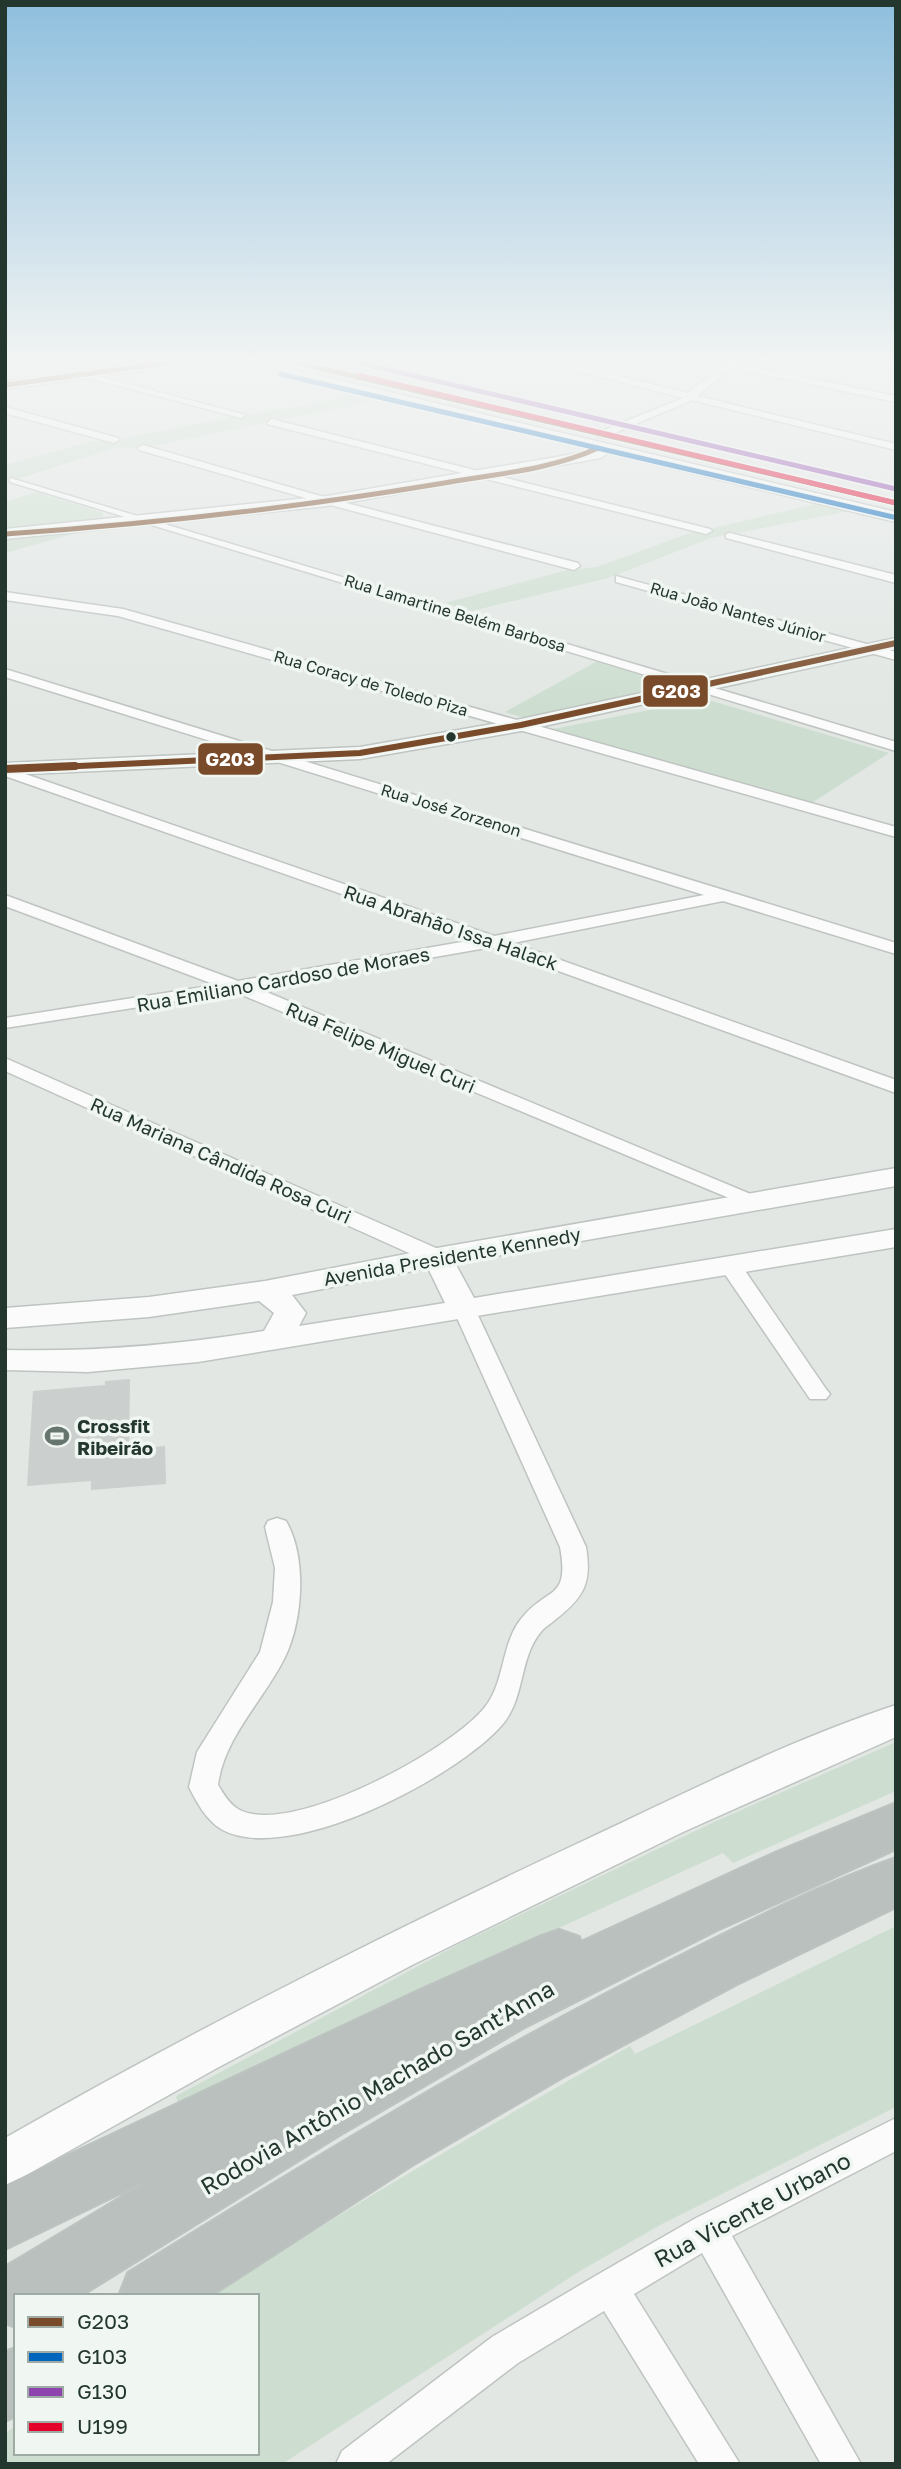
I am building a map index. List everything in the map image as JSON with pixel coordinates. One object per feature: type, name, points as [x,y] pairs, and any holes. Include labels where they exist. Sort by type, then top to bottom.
[{"type":"highway","name":"Rodovia Antônio Machado Sant'Anna","points":[[23,2294],[362,2089],[480,2023],[774,1876],[896,1825]]},
{"type":"highway","points":[[5,2218],[416,2020],[591,1940],[774,1876]]},
{"type":"highway","points":[[154,2294],[423,2125],[559,2048],[896,1881]]},
{"type":"highway","points":[[835,1909],[896,1888]]},
{"type":"main road","points":[[5,534],[327,501],[491,475]]},
{"type":"main road","points":[[733,475],[896,517]]},
{"type":"main road","points":[[765,475],[896,503]]},
{"type":"main road","points":[[847,505],[867,496]]},
{"type":"main road","points":[[5,770],[360,752],[521,725],[875,650],[896,643]]},
{"type":"main road","points":[[348,777],[346,764],[360,752]]},
{"type":"main road","name":"Avenida Presidente Kennedy","points":[[5,1318],[149,1307],[265,1291],[437,1257],[896,1177]]},
{"type":"main road","points":[[5,1360],[88,1362],[198,1352],[896,1238]]},
{"type":"main road","points":[[437,1257],[464,1309]]},
{"type":"main road","points":[[265,1291],[285,1305],[290,1313],[276,1339]]},
{"type":"main road","points":[[5,2164],[143,2081],[433,1933],[597,1854],[896,1720]]},
{"type":"street","points":[[237,475],[575,566]]},
{"type":"street","points":[[484,475],[706,531]]},
{"type":"street","name":"Rua Lamartine Belém Barbosa","points":[[14,480],[896,747]]},
{"type":"street","points":[[730,536],[896,579]]},
{"type":"street","name":"Rua João Nantes Júnior","points":[[620,579],[896,656]]},
{"type":"street","name":"Rua Coracy de Toledo Piza","points":[[5,596],[120,612],[896,832]]},
{"type":"street","name":"Rua José Zorzenon","points":[[5,673],[273,757],[348,777],[896,949]]},
{"type":"street","points":[[739,700],[734,691],[740,678]]},
{"type":"street","name":"Rua Abrahão Issa Halack","points":[[5,770],[495,942],[896,1087]]},
{"type":"street","name":"Rua Emiliano Cardoso de Moraes","points":[[5,1023],[241,988],[563,930],[724,896]]},
{"type":"street","name":"Rua Felipe Miguel Curi","points":[[5,900],[241,988],[753,1202]]},
{"type":"street","points":[[556,964],[553,952],[563,930]]},
{"type":"street","name":"Rua Mariana Cândida Rosa Curi","points":[[5,1064],[437,1257]]},
{"type":"street","points":[[731,1267],[818,1394]]},
{"type":"street","points":[[277,1527],[288,1568],[286,1602],[272,1654],[207,1760],[203,1787],[217,1807],[234,1822],[280,1828],[359,1804],[450,1755],[495,1715],[530,1625],[571,1592],[579,1576],[573,1547],[464,1309]]},
{"type":"street","name":"Rua Vicente Urbano","points":[[355,2464],[505,2350],[708,2230],[896,2134]]},
{"type":"street","points":[[708,2230],[842,2464]]},
{"type":"street","points":[[609,2287],[721,2464]]},
{"type":"green space","points":[[5,475],[29,475],[14,480]]},
{"type":"green space","points":[[36,492],[103,513],[103,517],[5,529],[5,502]]},
{"type":"green space","points":[[825,502],[855,510],[711,538],[608,578],[472,611],[445,603],[567,570],[597,567],[687,534]]},
{"type":"green space","points":[[94,528],[5,553],[5,534]]},
{"type":"green space","points":[[603,658],[670,678],[664,689],[536,717],[524,718],[505,712]]},
{"type":"green space","points":[[705,699],[889,753],[807,806],[538,732]]},
{"type":"green space","points":[[896,1742],[896,1791],[733,1863],[723,1853],[502,1954],[180,2108],[176,2096],[463,1942],[712,1823]]},
{"type":"green space","points":[[896,1926],[896,2107],[662,2224],[580,2271],[282,2464],[5,2464],[5,2433],[14,2427],[14,2455],[259,2455],[259,2294],[215,2294],[367,2198],[630,2046],[635,2054]]},
{"type":"building","points":[[130,1379],[129,1449],[165,1446],[166,1484],[91,1490],[91,1481],[27,1486],[33,1391],[105,1385],[105,1381]]},
{"type":"transit line","name":"G203","points":[[5,534],[176,520],[290,506],[491,475]]},
{"type":"transit line","name":"G103","points":[[714,475],[893,517]]},
{"type":"transit line","name":"G203","points":[[777,475],[896,503]]},
{"type":"transit line","name":"U199","points":[[779,475],[896,503]]},
{"type":"transit line","name":"G130","points":[[837,475],[896,489]]},
{"type":"transit line","name":"G203","points":[[5,769],[360,753],[521,725],[896,643]]},
{"type":"place","name":"Crossfit Ribeirão","points":[[57,1436]]}]
